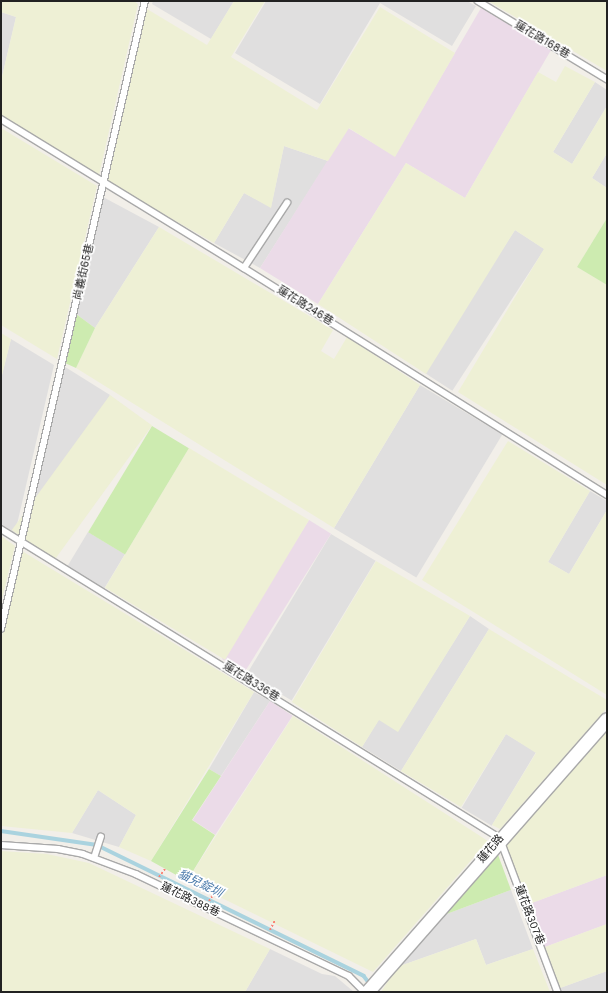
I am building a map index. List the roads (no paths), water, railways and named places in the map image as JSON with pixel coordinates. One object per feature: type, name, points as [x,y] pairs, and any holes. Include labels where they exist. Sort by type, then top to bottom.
[{"type":"street","name":"蓮花路","points":[[366,992],[500,838],[607,719]]},
{"type":"lane","name":"尚義街65巷","points":[[1,629],[105,182],[145,1]]},
{"type":"lane","name":"蓮花路168巷","points":[[478,1],[607,79]]},
{"type":"lane","name":"蓮花路246巷","points":[[1,119],[244,268],[607,495]]},
{"type":"lane","points":[[244,268],[287,202]]},
{"type":"lane","name":"蓮花路336巷","points":[[1,529],[500,838]]},
{"type":"lane","points":[[94,858],[101,837]]},
{"type":"lane","name":"蓮花路307巷","points":[[500,838],[558,992]]},
{"type":"lane","name":"蓮花路388巷","points":[[1,845],[58,849],[94,858],[136,874],[349,976],[366,992]]},
{"type":"waterway","name":"貓兒錠圳","points":[[1,831],[97,845],[364,976],[370,984]]}]
